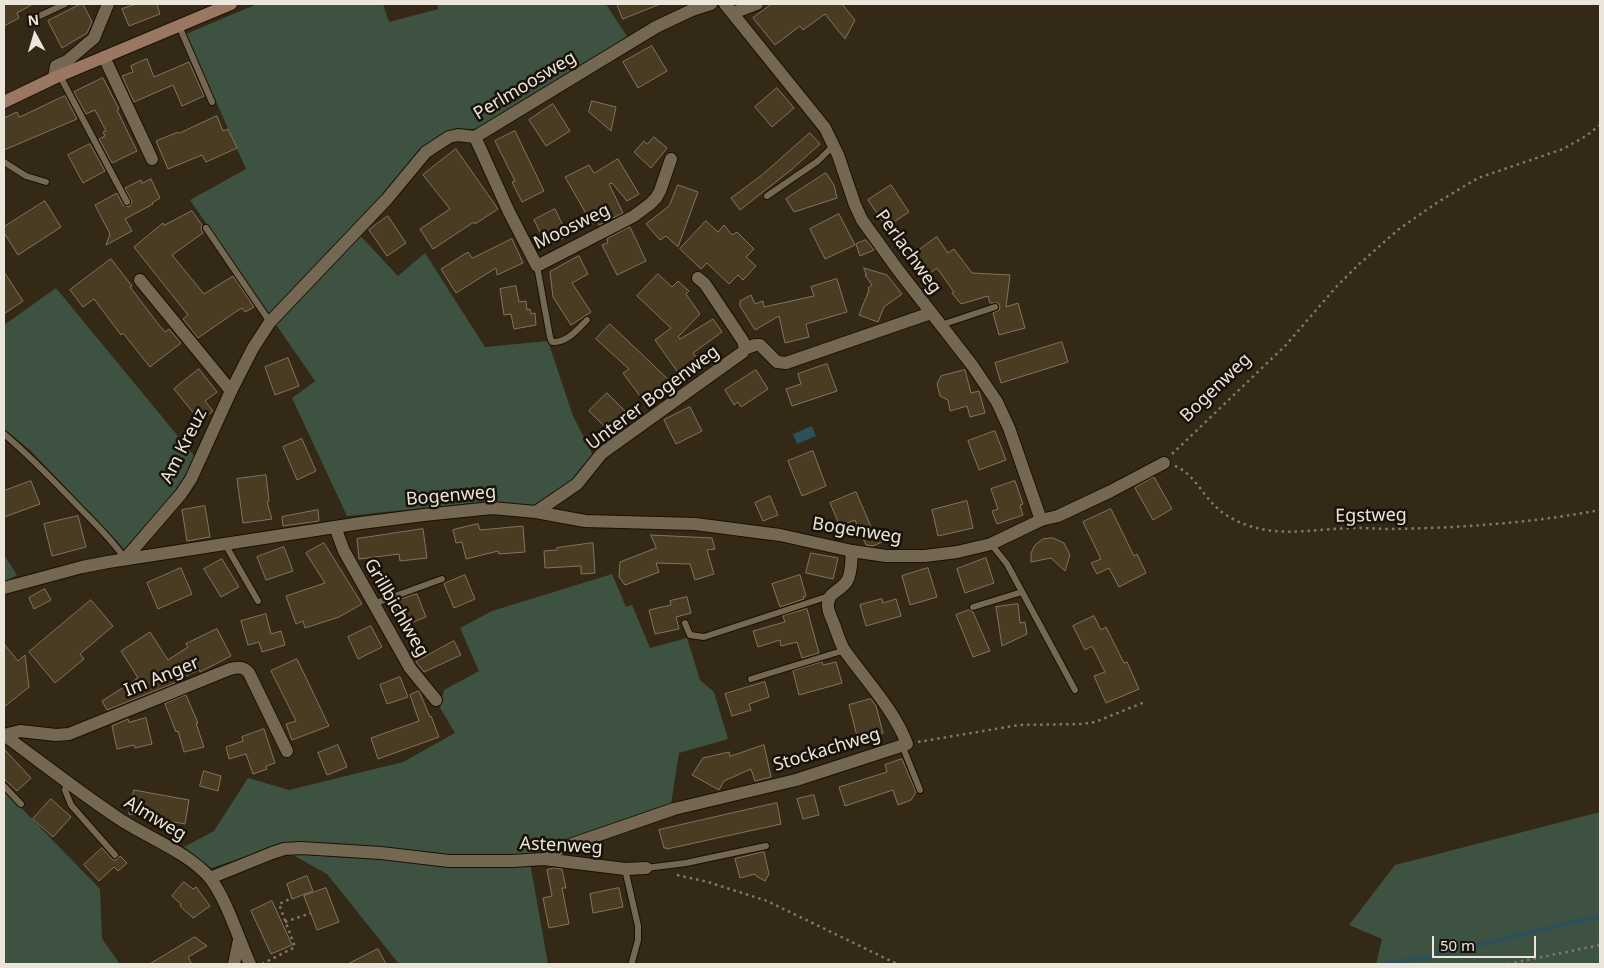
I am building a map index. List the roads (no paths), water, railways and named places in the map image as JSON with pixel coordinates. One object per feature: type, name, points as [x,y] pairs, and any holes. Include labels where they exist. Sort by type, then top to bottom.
[{"type":"main road","points":[[4,102],[57,77],[231,4]]},
{"type":"street","points":[[57,77],[56,66],[77,54],[94,38],[108,4]]},
{"type":"street","name":"Perlmoosweg","points":[[270,322],[387,199],[426,152],[449,138],[458,135],[475,137],[656,26],[676,16],[711,4]]},
{"type":"street","name":"Perlachweg","points":[[757,4],[729,9],[817,118],[834,145],[862,220],[898,270],[942,325],[997,402],[1009,428],[1041,520]]},
{"type":"street","points":[[104,57],[152,159]]},
{"type":"street","name":"Moosweg","points":[[475,137],[509,212],[537,266],[634,216],[650,204],[660,191],[671,159]]},
{"type":"street","name":"Unterer Bogenweg","points":[[698,278],[743,341],[744,349]]},
{"type":"street","points":[[140,280],[231,391]]},
{"type":"street","name":"Unterer Bogenweg","points":[[536,512],[577,484],[602,453],[743,352],[744,349],[760,345],[778,362],[783,364],[931,313]]},
{"type":"street","name":"Am Kreuz","points":[[125,559],[181,494],[191,479],[231,391],[253,348],[270,322]]},
{"type":"street","name":"Bogenweg","points":[[4,588],[82,567],[125,559],[335,527],[480,509],[536,512],[585,521],[713,526],[780,536],[886,556],[925,556],[957,552],[990,544],[1041,520],[1058,516],[1164,463]]},
{"type":"street","name":"Grillbichlweg","points":[[335,527],[344,551],[410,668],[436,700]]},
{"type":"street","points":[[830,596],[848,579],[852,551]]},
{"type":"street","name":"Stockachweg","points":[[544,859],[561,848],[674,809],[796,780],[904,745],[901,731],[859,667],[845,650],[828,609],[830,596]]},
{"type":"street","name":"Im Anger","points":[[4,735],[20,731],[56,735],[70,734],[237,667],[243,668],[249,673],[287,751]]},
{"type":"street","name":"Almweg","points":[[4,735],[119,818],[172,849],[210,878],[221,896],[250,964]]},
{"type":"street","name":"Astenweg","points":[[210,878],[272,853],[284,849],[300,848],[381,853],[449,861],[544,859],[625,869],[646,868]]},
{"type":"street","points":[[234,964],[239,940]]},
{"type":"lane","points":[[35,18],[65,4]]},
{"type":"lane","points":[[179,26],[212,102]]},
{"type":"lane","points":[[57,77],[127,202]]},
{"type":"lane","points":[[767,196],[818,161],[834,145]]},
{"type":"lane","points":[[4,162],[26,176],[46,182]]},
{"type":"lane","points":[[206,228],[270,322]]},
{"type":"lane","points":[[537,266],[552,342],[558,342],[572,335],[587,320]]},
{"type":"lane","points":[[942,325],[995,307]]},
{"type":"lane","points":[[4,434],[35,462],[87,515],[118,548],[125,559]]},
{"type":"lane","points":[[225,544],[258,601]]},
{"type":"lane","points":[[990,544],[1007,564],[1075,690]]},
{"type":"lane","points":[[374,604],[442,579]]},
{"type":"lane","points":[[972,607],[1022,592]]},
{"type":"lane","points":[[685,623],[690,635],[704,637],[830,596]]},
{"type":"lane","points":[[751,679],[845,650]]},
{"type":"lane","points":[[904,745],[920,790]]},
{"type":"lane","points":[[68,781],[65,790],[71,805],[115,855]]},
{"type":"lane","points":[[4,786],[21,804]]},
{"type":"lane","points":[[646,868],[686,863],[766,846]]},
{"type":"lane","points":[[625,869],[638,926],[638,940],[632,962]]},
{"type":"water","points":[[812,426],[816,436],[797,444],[793,434]]},
{"type":"waterway","points":[[1383,964],[1423,958],[1600,916]]}]
